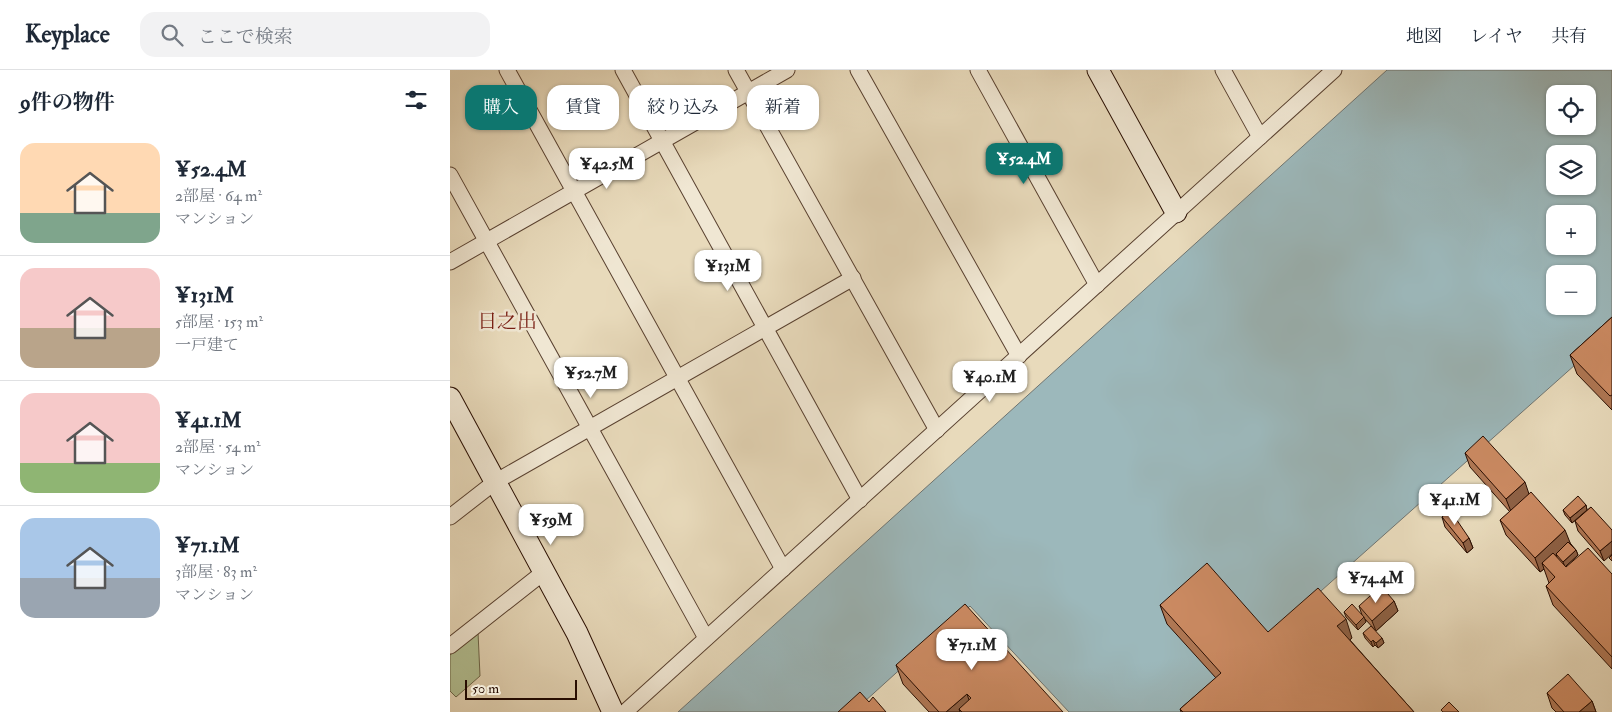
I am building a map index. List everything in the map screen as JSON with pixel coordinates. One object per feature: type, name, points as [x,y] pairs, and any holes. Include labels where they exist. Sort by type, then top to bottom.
[{"type":"street","points":[[507,70],[783,569]]},
{"type":"street","points":[[623,70],[860,500]]},
{"type":"street","points":[[736,70],[747,89]]},
{"type":"street","points":[[761,85],[787,70]]},
{"type":"street","points":[[858,70],[1019,356]]},
{"type":"street","points":[[978,70],[1097,284]]},
{"type":"street","points":[[1098,70],[1176,212]]},
{"type":"street","points":[[1223,70],[1260,137]]},
{"type":"street","points":[[624,712],[1334,70]]},
{"type":"street","points":[[450,262],[747,93]]},
{"type":"street","points":[[770,130],[937,430]]},
{"type":"street","points":[[450,175],[706,638]]},
{"type":"street","points":[[450,517],[495,482],[852,278]]},
{"type":"street","points":[[450,398],[577,633],[613,712]]},
{"type":"street","points":[[450,646],[544,572]]},
{"type":"green space","points":[[478,632],[480,676],[456,697],[450,691],[450,655]]},
{"type":"water","points":[[1387,70],[1612,70],[1612,332],[1185,712],[1069,712],[970,606],[853,712],[678,712]]},
{"type":"building","points":[[1612,317],[1612,395],[1610,396],[1570,355]]},
{"type":"building","points":[[1483,436],[1525,482],[1506,499],[1465,453]]},
{"type":"building","points":[[1531,492],[1565,530],[1535,558],[1500,520]]},
{"type":"building","points":[[1578,496],[1586,505],[1570,518],[1563,510]]},
{"type":"building","points":[[1591,507],[1612,530],[1612,541],[1600,551],[1575,521]]},
{"type":"building","points":[[1450,510],[1469,538],[1463,543],[1442,517]]},
{"type":"building","points":[[1568,542],[1576,550],[1563,562],[1556,554]]},
{"type":"building","points":[[1588,548],[1612,574],[1612,657],[1546,586],[1555,577],[1542,563],[1553,553],[1566,567]]},
{"type":"building","points":[[1207,563],[1268,632],[1318,588],[1346,619],[1337,626],[1414,712],[1183,712],[1180,709],[1221,673],[1160,605]]},
{"type":"building","points":[[1381,586],[1394,601],[1372,621],[1359,606]]},
{"type":"building","points":[[965,604],[1063,712],[962,712],[959,709],[971,698],[967,694],[946,712],[939,712],[896,665]]},
{"type":"building","points":[[1352,604],[1364,617],[1356,625],[1344,612]]},
{"type":"building","points":[[1371,626],[1382,638],[1376,643],[1373,640],[1371,642],[1363,633]]},
{"type":"building","points":[[1568,674],[1592,701],[1579,712],[1564,712],[1547,693]]},
{"type":"building","points":[[860,692],[869,702],[873,697],[886,712],[838,712]]},
{"type":"building","points":[[1449,702],[1459,712],[1443,712],[1441,710]]},
{"type":"district","name":"日之出","points":[[507,321]]}]
